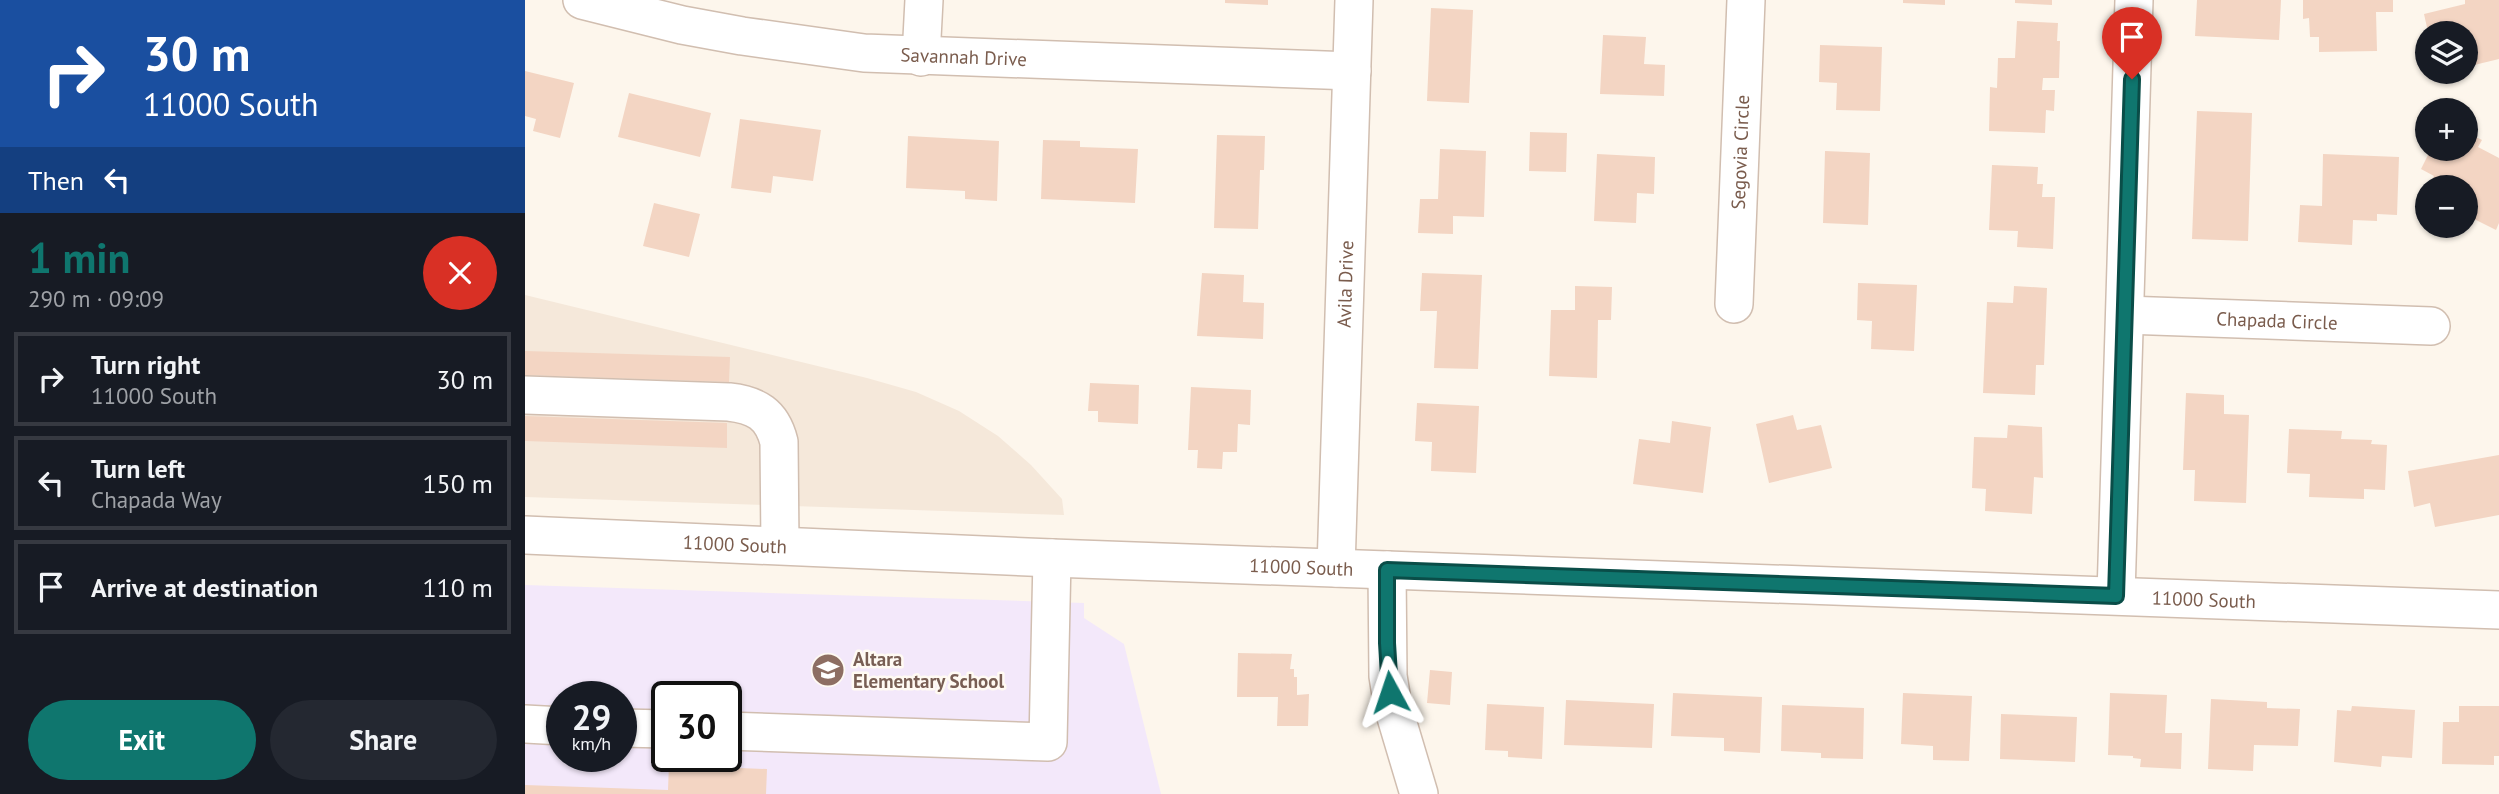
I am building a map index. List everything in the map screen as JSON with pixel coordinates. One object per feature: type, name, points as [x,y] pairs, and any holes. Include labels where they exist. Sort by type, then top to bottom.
[{"type":"street","name":"Savannah Drive","points":[[582,0],[681,25],[864,53],[1352,71]]},
{"type":"street","points":[[921,57],[924,0]]},
{"type":"street","name":"Avila Drive","points":[[1336,568],[1354,0]]},
{"type":"street","name":"Segovia Circle","points":[[1734,304],[1745,0]]},
{"type":"street","points":[[2116,596],[2134,0]]},
{"type":"street","name":"Chapada Circle","points":[[2125,315],[2431,326]]},
{"type":"street","points":[[525,394],[729,402],[758,409],[769,418],[776,429],[779,442],[780,545]]},
{"type":"street","name":"11000 South","points":[[525,535],[1052,558],[2499,610]]},
{"type":"street","points":[[742,732],[1048,742],[1052,558]]},
{"type":"street","points":[[1387,570],[1388,676],[1393,707],[1419,794]]},
{"type":"street","points":[[525,724],[546,725]]},
{"type":"shaded area","points":[[525,295],[916,392],[959,411],[998,436],[1031,465],[1062,499],[1064,515],[525,497]]},
{"type":"shaded area","name":"Altara Elementary School","points":[[525,585],[1084,603],[1084,618],[1124,644],[1161,794],[525,794]]},
{"type":"building","points":[[1225,0],[1268,0],[1268,5],[1225,3]]},
{"type":"building","points":[[1903,0],[1945,0],[1945,5],[1903,3]]},
{"type":"building","points":[[2015,0],[2052,0],[2052,5],[2015,3]]},
{"type":"building","points":[[2197,0],[2281,0],[2279,40],[2195,36]]},
{"type":"building","points":[[2303,0],[2393,0],[2393,12],[2376,12],[2377,51],[2319,52],[2319,37],[2310,37],[2309,18],[2303,19]]},
{"type":"building","points":[[2465,0],[2499,0],[2499,59],[2478,64],[2478,21],[2426,21],[2424,14],[2465,4]]},
{"type":"building","points":[[1431,8],[1473,10],[1469,103],[1427,101]]},
{"type":"building","points":[[2017,21],[2058,23],[2059,78],[2043,78],[2042,90],[2055,90],[2054,111],[2046,110],[2045,133],[1989,131],[1990,87],[1997,88],[1998,58],[2015,58]]},
{"type":"building","points":[[1603,35],[1646,37],[1644,64],[1665,65],[1664,96],[1600,94]]},
{"type":"building","points":[[1820,45],[1882,47],[1880,111],[1836,110],[1837,83],[1819,82]]},
{"type":"building","points":[[525,71],[574,83],[560,138],[533,131],[536,119],[525,116]]},
{"type":"building","points":[[629,93],[711,113],[700,157],[618,137]]},
{"type":"building","points":[[2197,111],[2252,113],[2248,241],[2192,239]]},
{"type":"building","points":[[740,119],[821,130],[813,181],[773,176],[771,193],[731,188]]},
{"type":"building","points":[[1530,132],[1567,133],[1566,172],[1529,171]]},
{"type":"building","points":[[1217,135],[1265,136],[1264,170],[1260,170],[1258,229],[1214,228]]},
{"type":"building","points":[[908,136],[999,141],[997,201],[965,199],[965,191],[906,188]]},
{"type":"building","points":[[1043,140],[1080,141],[1080,147],[1138,149],[1135,203],[1041,199]]},
{"type":"building","points":[[2478,147],[2499,158],[2499,223],[2496,230],[2478,221],[2478,175],[2432,175],[2421,169],[2425,161],[2478,161]]},
{"type":"building","points":[[1440,149],[1486,151],[1484,217],[1453,216],[1453,234],[1418,233],[1420,199],[1438,199]]},
{"type":"building","points":[[1825,151],[1870,153],[1868,225],[1823,223]]},
{"type":"building","points":[[1597,154],[1655,157],[1654,194],[1637,193],[1636,223],[1594,221]]},
{"type":"building","points":[[2323,154],[2399,157],[2397,215],[2377,214],[2377,221],[2353,220],[2352,245],[2298,242],[2300,205],[2322,206]]},
{"type":"building","points":[[1992,165],[2038,167],[2037,184],[2043,184],[2042,197],[2055,197],[2053,249],[2017,247],[2018,231],[1989,230]]},
{"type":"building","points":[[654,203],[700,214],[689,257],[643,246]]},
{"type":"building","points":[[1202,273],[1244,275],[1243,302],[1264,303],[1263,339],[1197,336]]},
{"type":"building","points":[[1422,273],[1482,275],[1478,369],[1434,368],[1437,311],[1420,311]]},
{"type":"building","points":[[1858,283],[1917,285],[1914,351],[1871,349],[1872,321],[1857,320]]},
{"type":"building","points":[[1575,286],[1612,287],[1611,320],[1598,320],[1597,378],[1549,376],[1551,310],[1575,310]]},
{"type":"building","points":[[2014,286],[2047,288],[2044,365],[2036,365],[2035,395],[1983,393],[1987,302],[2013,303]]},
{"type":"building","points":[[525,351],[730,357],[729,382],[525,375]]},
{"type":"building","points":[[1090,383],[1139,385],[1138,424],[1098,422],[1098,411],[1088,411]]},
{"type":"building","points":[[1191,387],[1251,390],[1250,425],[1238,424],[1237,452],[1223,452],[1222,469],[1197,468],[1198,450],[1188,450]]},
{"type":"building","points":[[2186,393],[2224,395],[2224,414],[2249,415],[2246,503],[2194,501],[2195,470],[2183,470]]},
{"type":"building","points":[[1417,403],[1479,406],[1476,473],[1431,471],[1432,442],[1415,441]]},
{"type":"building","points":[[1793,415],[1797,430],[1821,425],[1832,468],[1769,483],[1756,424]]},
{"type":"building","points":[[525,416],[727,423],[727,448],[525,441]]},
{"type":"building","points":[[1672,421],[1711,427],[1703,493],[1633,484],[1639,439],[1670,443]]},
{"type":"building","points":[[2008,425],[2042,427],[2043,478],[2034,477],[2032,514],[1985,511],[1986,489],[1972,488],[1974,437],[2007,438]]},
{"type":"building","points":[[2289,429],[2342,431],[2341,439],[2372,440],[2371,444],[2387,445],[2385,490],[2364,489],[2364,499],[2309,497],[2310,474],[2287,473]]},
{"type":"building","points":[[2499,455],[2499,515],[2435,527],[2430,503],[2414,507],[2408,471]]},
{"type":"building","points":[[1238,653],[1292,654],[1290,669],[1294,669],[1294,677],[1297,677],[1297,695],[1309,694],[1308,726],[1277,726],[1278,697],[1237,697]]},
{"type":"building","points":[[1430,670],[1452,672],[1450,705],[1427,703]]},
{"type":"building","points":[[1673,693],[1762,697],[1760,753],[1724,751],[1724,738],[1671,736]]},
{"type":"building","points":[[1903,693],[1972,696],[1969,761],[1933,760],[1933,746],[1901,744]]},
{"type":"building","points":[[2110,693],[2167,695],[2165,733],[2182,733],[2181,769],[2140,767],[2141,759],[2133,756],[2108,755]]},
{"type":"building","points":[[2211,699],[2267,702],[2267,708],[2300,709],[2298,746],[2254,745],[2253,771],[2208,769]]},
{"type":"building","points":[[1566,700],[1654,704],[1652,748],[1564,745]]},
{"type":"building","points":[[1487,704],[1544,707],[1542,759],[1508,757],[1508,751],[1485,750]]},
{"type":"building","points":[[1782,705],[1864,708],[1863,759],[1821,758],[1821,753],[1781,751]]},
{"type":"building","points":[[2352,706],[2415,710],[2412,758],[2382,756],[2381,767],[2334,762],[2337,710],[2351,711]]},
{"type":"building","points":[[2459,706],[2499,706],[2499,756],[2494,756],[2494,765],[2442,764],[2443,722],[2459,722]]},
{"type":"building","points":[[2001,714],[2077,717],[2075,762],[2000,759]]},
{"type":"building","points":[[742,768],[767,769],[766,794],[525,794],[525,785],[668,790],[669,772],[742,772]]},
{"type":"place","name":"Altara Elementary School","points":[[828,670]]},
{"type":"route","points":[[1390,692],[1387,570],[2116,596],[2132,79]]}]
